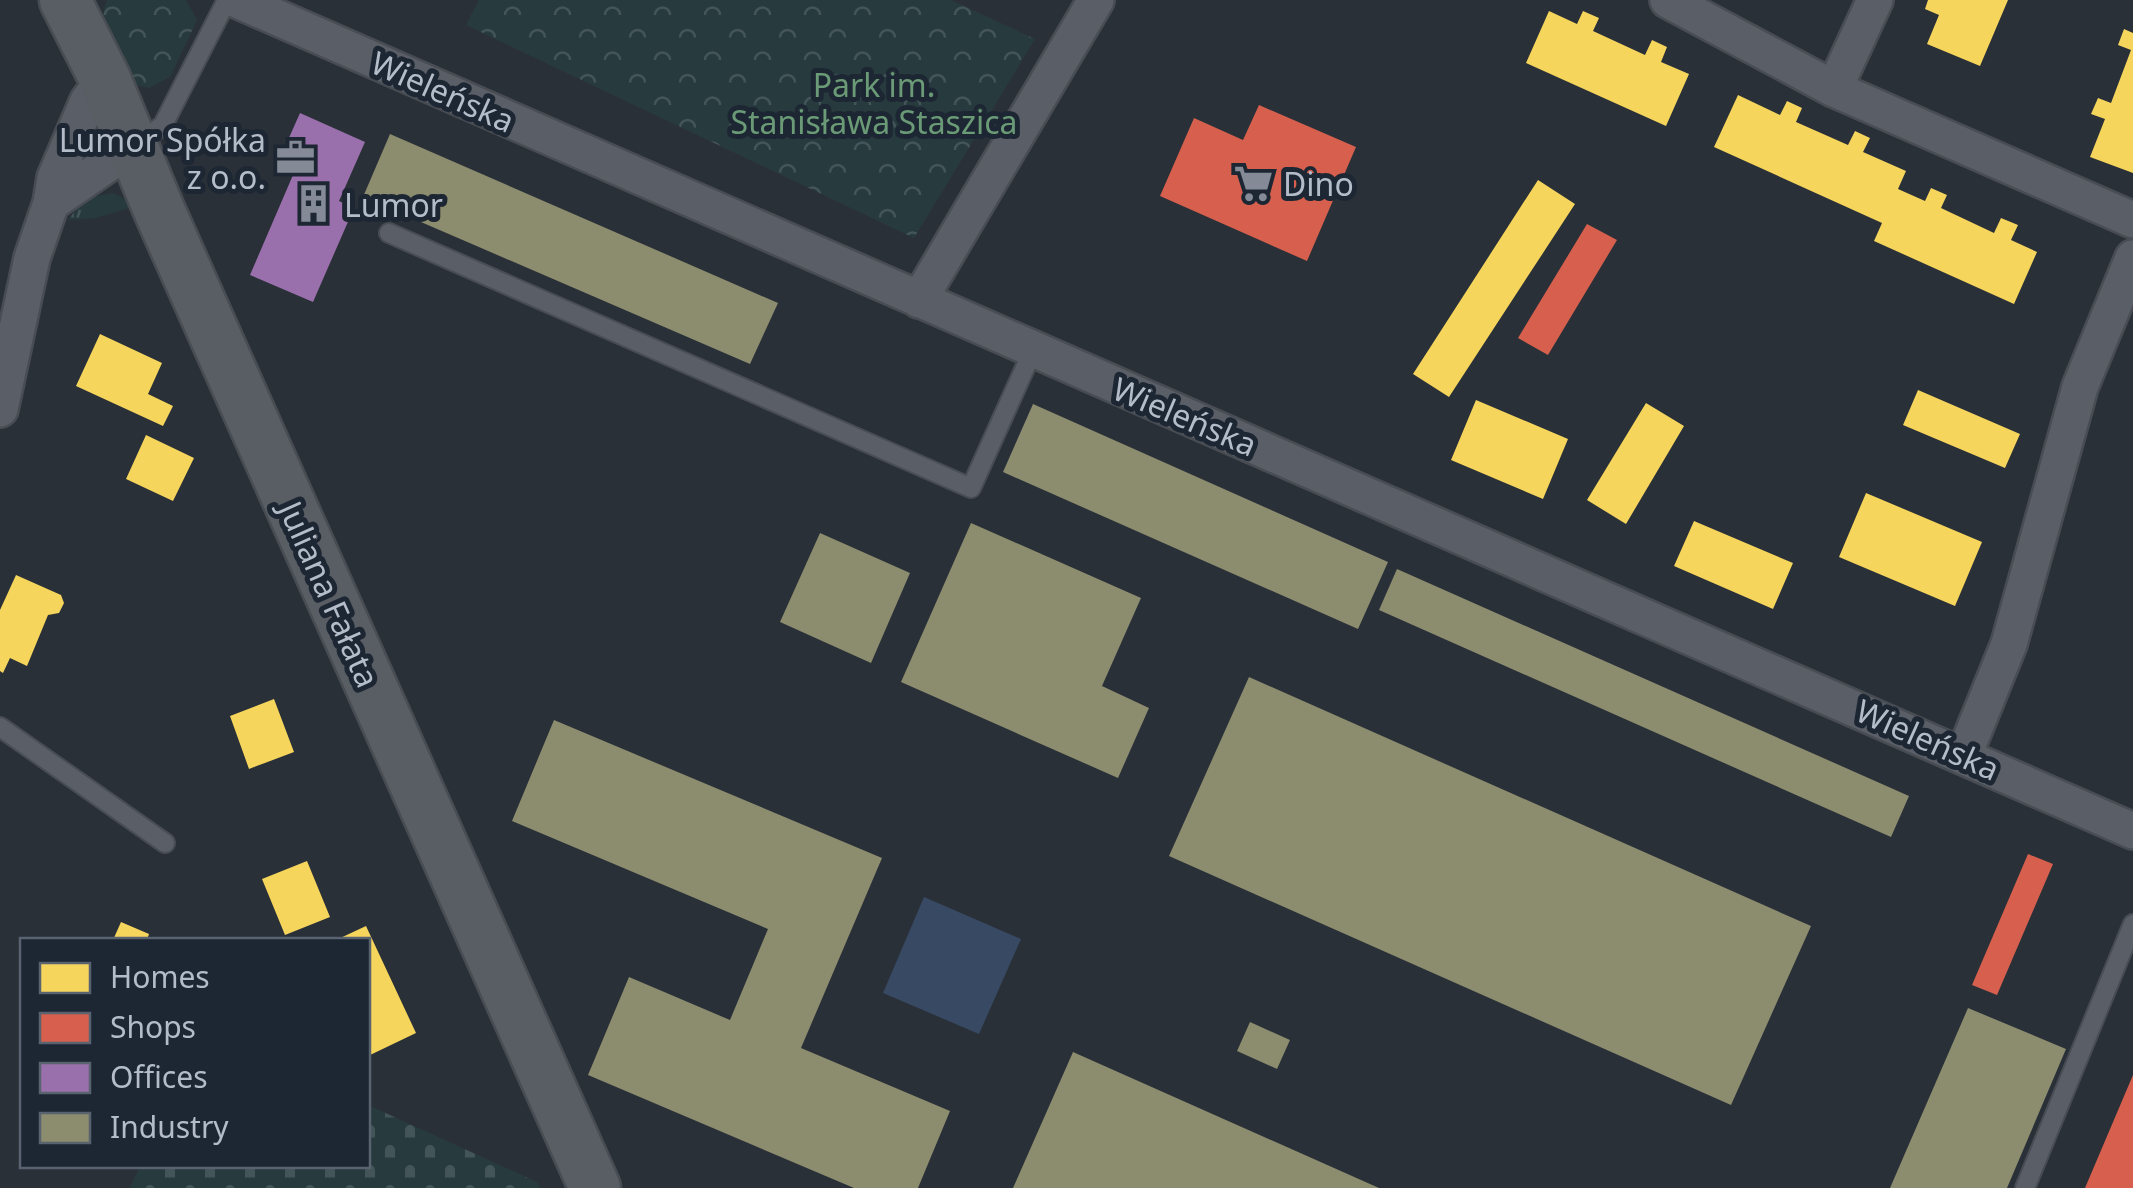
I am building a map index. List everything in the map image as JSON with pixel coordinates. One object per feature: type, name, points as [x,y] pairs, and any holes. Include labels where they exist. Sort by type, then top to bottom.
[{"type":"main road","name":"Juliana Fałata","points":[[64,0],[105,80],[159,210],[595,1188]]},
{"type":"street","name":"Wieleńska","points":[[237,0],[2133,831]]},
{"type":"street","points":[[919,300],[1096,0]]},
{"type":"street","points":[[1668,0],[1834,89],[2133,220]]},
{"type":"street","points":[[1834,89],[1875,0]]},
{"type":"street","points":[[0,409],[32,258],[51,203],[55,178],[88,101],[105,80]]},
{"type":"street","points":[[51,203],[134,146]]},
{"type":"street","points":[[1964,755],[2009,644],[2080,388],[2133,258]]},
{"type":"lane","points":[[134,146],[163,125],[228,0]]},
{"type":"lane","points":[[390,232],[971,488],[1032,350]]},
{"type":"lane","points":[[0,728],[165,843]]},
{"type":"lane","points":[[2024,1188],[2133,924]]},
{"type":"green space","points":[[107,0],[186,0],[197,20],[170,77],[149,88],[132,84],[101,21]]},
{"type":"green space","name":"Park im. Stanisława Staszica","points":[[479,0],[951,0],[1035,39],[914,238],[466,25]]},
{"type":"green space","points":[[114,193],[136,206],[95,218],[68,220],[85,198]]},
{"type":"green space","points":[[370,1106],[537,1182],[540,1188],[130,1188],[139,1168],[370,1168]]},
{"type":"water","points":[[924,897],[1021,939],[979,1034],[883,993]]},
{"type":"building: Homes","points":[[1928,0],[2008,0],[1980,66],[1927,44],[1939,15],[1925,9]]},
{"type":"building: Homes","points":[[1549,11],[1577,24],[1583,11],[1599,18],[1593,31],[1645,55],[1652,40],[1667,47],[1661,62],[1689,74],[1666,126],[1526,63]]},
{"type":"building: Homes","points":[[2124,29],[2133,33],[2133,173],[2090,157],[2105,119],[2091,114],[2098,98],[2111,103],[2131,50],[2118,45]]},
{"type":"building: Homes","points":[[1738,95],[1780,115],[1787,101],[1802,108],[1796,122],[1848,145],[1855,131],[1870,138],[1863,152],[1906,171],[1898,189],[1925,201],[1931,188],[1947,195],[1941,208],[1994,233],[2001,218],[2018,225],[2011,240],[2037,252],[2014,304],[1874,241],[1882,223],[1714,147]]},
{"type":"building: Homes","points":[[1538,180],[1575,204],[1449,397],[1413,374]]},
{"type":"building: Homes","points":[[100,334],[162,363],[148,394],[173,406],[163,426],[76,386]]},
{"type":"building: Homes","points":[[1918,390],[2020,434],[2005,468],[1903,425]]},
{"type":"building: Homes","points":[[1476,400],[1568,439],[1543,499],[1451,460]]},
{"type":"building: Homes","points":[[1646,403],[1684,426],[1626,524],[1587,500]]},
{"type":"building: Homes","points":[[146,435],[194,458],[173,501],[126,479]]},
{"type":"building: Homes","points":[[1866,493],[1982,542],[1955,606],[1839,557]]},
{"type":"building: Homes","points":[[1694,521],[1793,563],[1773,609],[1674,566]]},
{"type":"building: Homes","points":[[16,575],[61,595],[64,603],[59,613],[48,615],[27,666],[10,658],[3,673],[0,610]]},
{"type":"building: Homes","points":[[274,699],[294,752],[249,769],[230,716]]},
{"type":"building: Homes","points":[[307,861],[330,917],[285,935],[262,879]]},
{"type":"building: Homes","points":[[121,922],[149,934],[148,938],[114,938]]},
{"type":"building: Homes","points":[[366,926],[416,1033],[370,1055],[370,938],[340,938]]},
{"type":"building: Shops","name":"Dino","points":[[1259,105],[1356,147],[1307,261],[1160,196],[1194,118],[1243,140]]},
{"type":"building: Shops","points":[[1587,224],[1617,240],[1548,355],[1518,338]]},
{"type":"building: Shops","points":[[2028,854],[2053,864],[1997,995],[1972,985]]},
{"type":"building: Shops","points":[[2133,1075],[2133,1188],[2085,1188]]},
{"type":"building: Offices","name":"Lumor","points":[[300,113],[365,142],[339,201],[354,208],[313,302],[250,275],[293,175],[276,167]]},
{"type":"building: Industry","points":[[390,134],[778,303],[750,364],[363,197]]},
{"type":"building: Industry","points":[[1033,404],[1388,562],[1358,629],[1003,472]]},
{"type":"building: Industry","points":[[971,523],[1141,598],[1102,686],[1149,708],[1118,778],[901,682]]},
{"type":"building: Industry","points":[[820,533],[910,573],[871,663],[780,622]]},
{"type":"building: Industry","points":[[1397,569],[1909,796],[1891,837],[1379,610]]},
{"type":"building: Industry","points":[[1249,677],[1811,926],[1731,1105],[1169,856]]},
{"type":"building: Industry","points":[[554,720],[882,858],[801,1048],[950,1111],[918,1188],[854,1188],[588,1075],[629,977],[730,1020],[768,929],[512,821]]},
{"type":"building: Industry","points":[[1968,1008],[2066,1049],[2007,1188],[1890,1188]]},
{"type":"building: Industry","points":[[1250,1022],[1290,1040],[1277,1069],[1237,1051]]},
{"type":"building: Industry","points":[[1073,1052],[1379,1188],[1013,1188]]},
{"type":"place","name":"Lumor Spółka z o.o.","points":[[296,157]]},
{"type":"place","name":"Dino","points":[[1253,183]]},
{"type":"place","name":"Lumor","points":[[314,204]]}]
